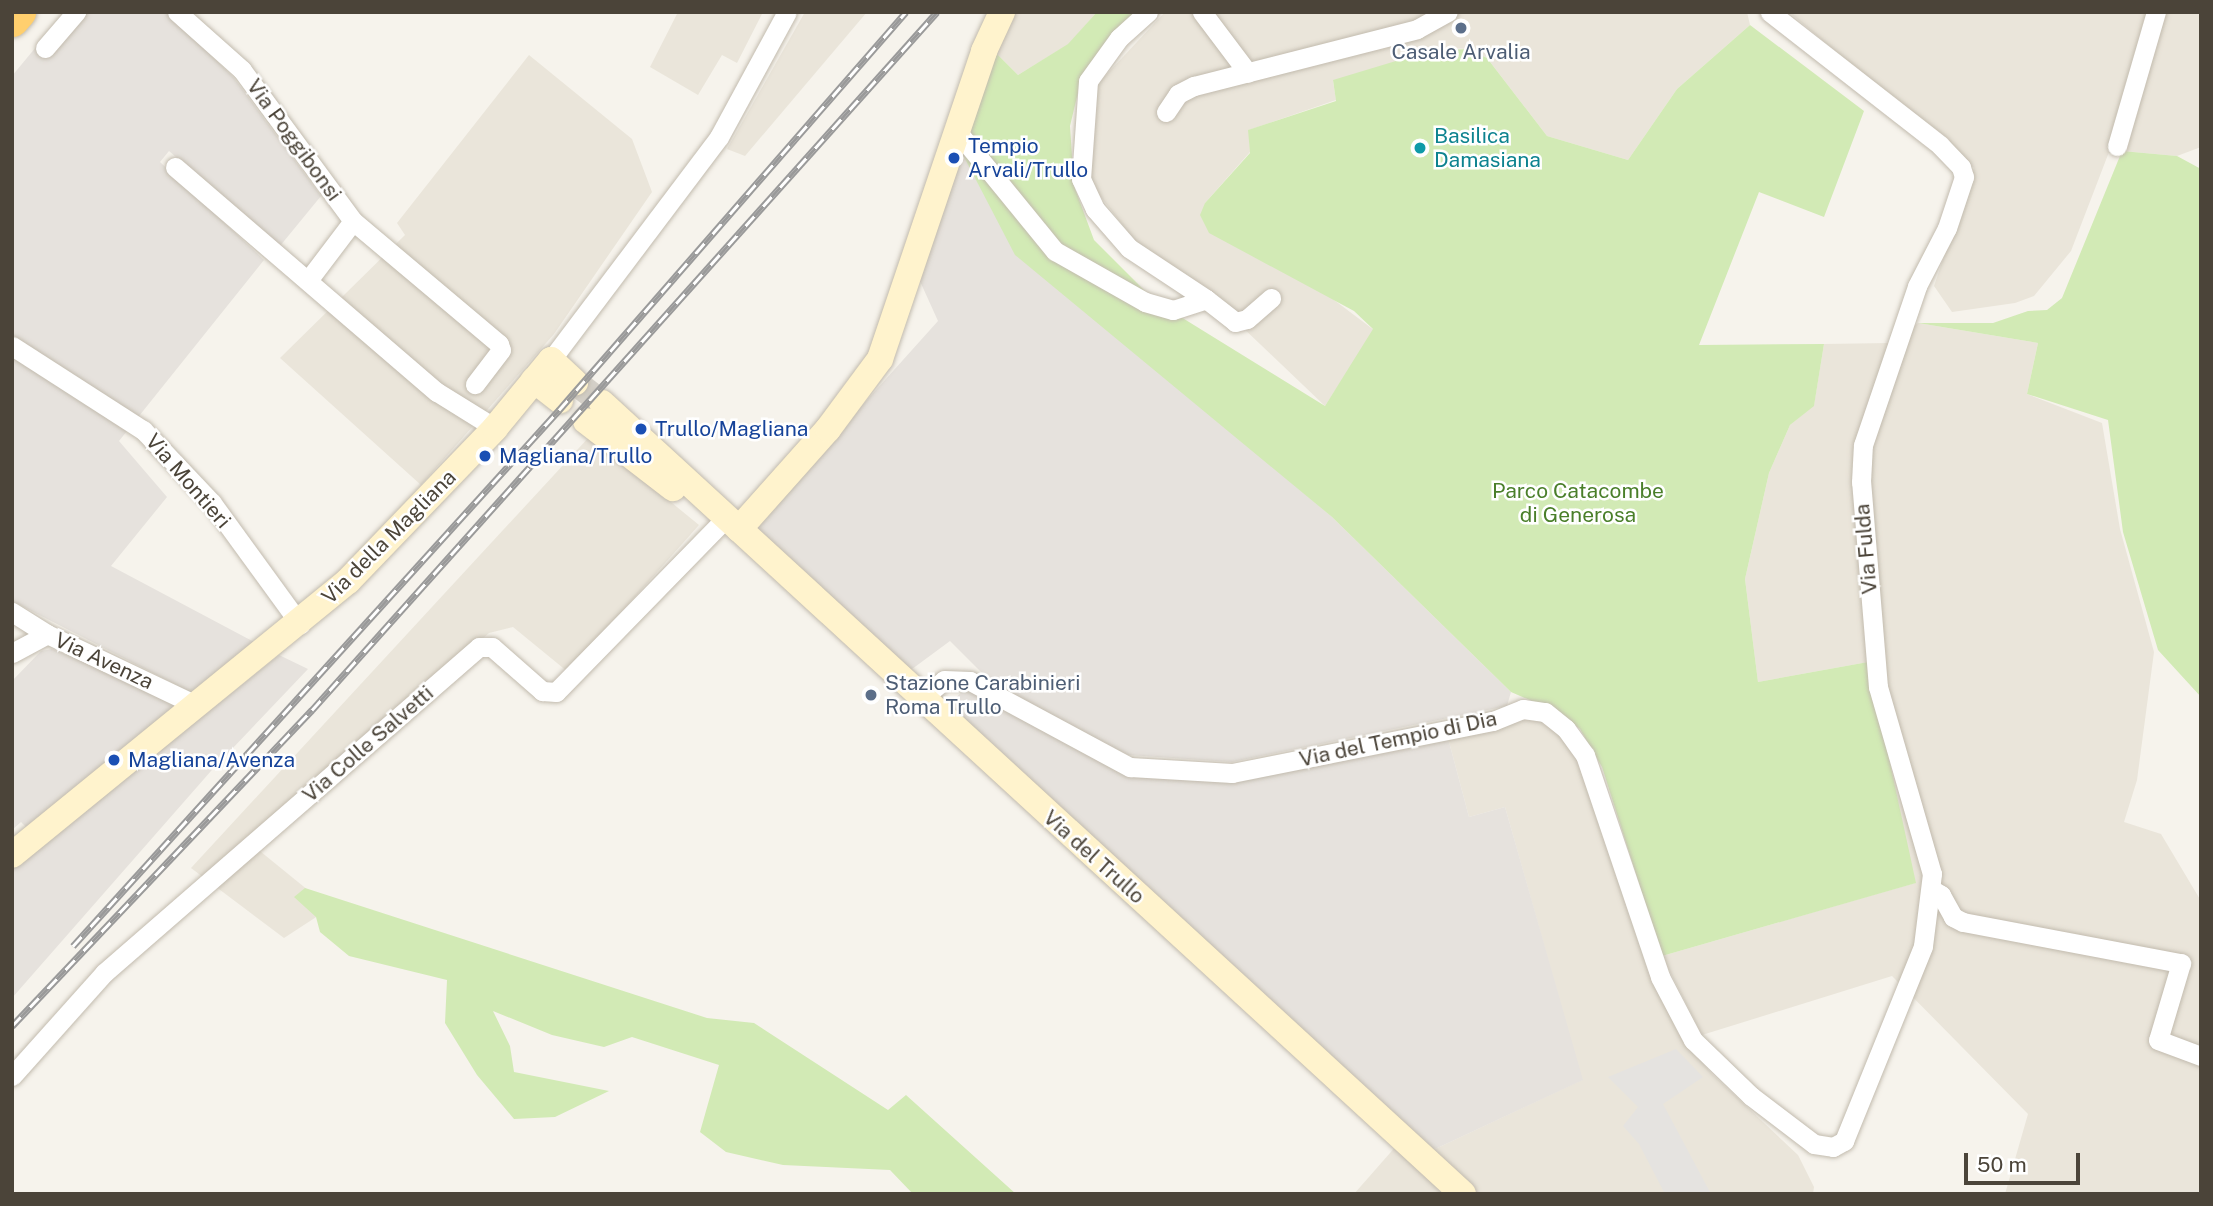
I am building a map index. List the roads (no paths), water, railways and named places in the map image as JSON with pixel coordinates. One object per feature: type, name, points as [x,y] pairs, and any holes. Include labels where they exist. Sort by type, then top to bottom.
[{"type":"highway","points":[[12,20],[19,12]]},
{"type":"main road","points":[[732,523],[828,429],[880,359],[989,37],[1002,12]]},
{"type":"main road","name":"Via della Magliana","points":[[12,855],[300,624],[374,556],[495,428],[551,360]]},
{"type":"main road","points":[[534,380],[568,391],[551,360]]},
{"type":"main road","name":"Via del Trullo","points":[[594,412],[732,523],[1462,1194]]},
{"type":"street","points":[[45,48],[76,12]]},
{"type":"street","name":"Via Poggibonsi","points":[[177,12],[242,70],[353,221],[309,279]]},
{"type":"street","name":"Via della Magliana","points":[[551,360],[719,138],[787,12]]},
{"type":"street","points":[[1148,12],[1119,38],[1088,81],[1081,178],[1095,209],[1129,248],[1206,299],[1235,323],[1247,319],[1271,298]]},
{"type":"street","points":[[1202,12],[1248,73]]},
{"type":"street","points":[[1166,112],[1174,98],[1186,89],[1417,29],[1448,12]]},
{"type":"street","name":"Via Fulda","points":[[1770,12],[1940,145],[1961,167],[1964,177],[1947,228],[1913,299],[1866,433],[1861,470],[1878,687],[1904,789],[1929,860],[1931,889],[1923,946],[1853,1128],[1840,1144],[1814,1144]]},
{"type":"street","points":[[2117,146],[2157,12]]},
{"type":"street","points":[[957,131],[1055,251],[1145,302],[1173,310],[1206,299]]},
{"type":"street","points":[[175,167],[438,392],[495,428]]},
{"type":"street","points":[[353,221],[499,344],[501,350],[475,384]]},
{"type":"street","name":"Via Montieri","points":[[12,346],[143,430],[212,503],[300,624]]},
{"type":"street","name":"Via Colle Salvetti","points":[[12,1076],[104,973],[479,648],[492,648],[541,691],[556,692],[732,523]]},
{"type":"street","name":"Via Avenza","points":[[12,612],[47,634],[198,706]]},
{"type":"street","points":[[12,653],[47,634]]},
{"type":"street","name":"Via del Tempio di Dia","points":[[922,698],[944,680],[970,681],[1130,767],[1233,773],[1493,721],[1523,709],[1545,712],[1566,729],[1585,755],[1660,977],[1681,1022],[1707,1056],[1751,1096],[1814,1144]]},
{"type":"street","points":[[1931,889],[1941,895],[1953,917],[1963,922],[2181,963],[2158,1040],[2201,1056]]},
{"type":"tunnel","points":[[575,382],[602,403]]},
{"type":"railway","points":[[73,946],[559,410],[906,12]]},
{"type":"railway","points":[[12,1026],[312,710],[937,12]]},
{"type":"place","name":"Casale Arvalia","points":[[1461,28]]},
{"type":"place","name":"Basilica Damasiana","points":[[1420,148]]},
{"type":"place","name":"Tempio Arvali/Trullo","points":[[954,158]]},
{"type":"place","name":"Trullo/Magliana","points":[[641,429]]},
{"type":"place","name":"Magliana/Trullo","points":[[485,456]]},
{"type":"place","name":"Stazione Carabinieri Roma Trullo","points":[[871,695]]},
{"type":"place","name":"Magliana/Avenza","points":[[114,760]]},
{"type":"park label","name":"Parco Catacombe di Generosa","points":[[1578,503]]}]
